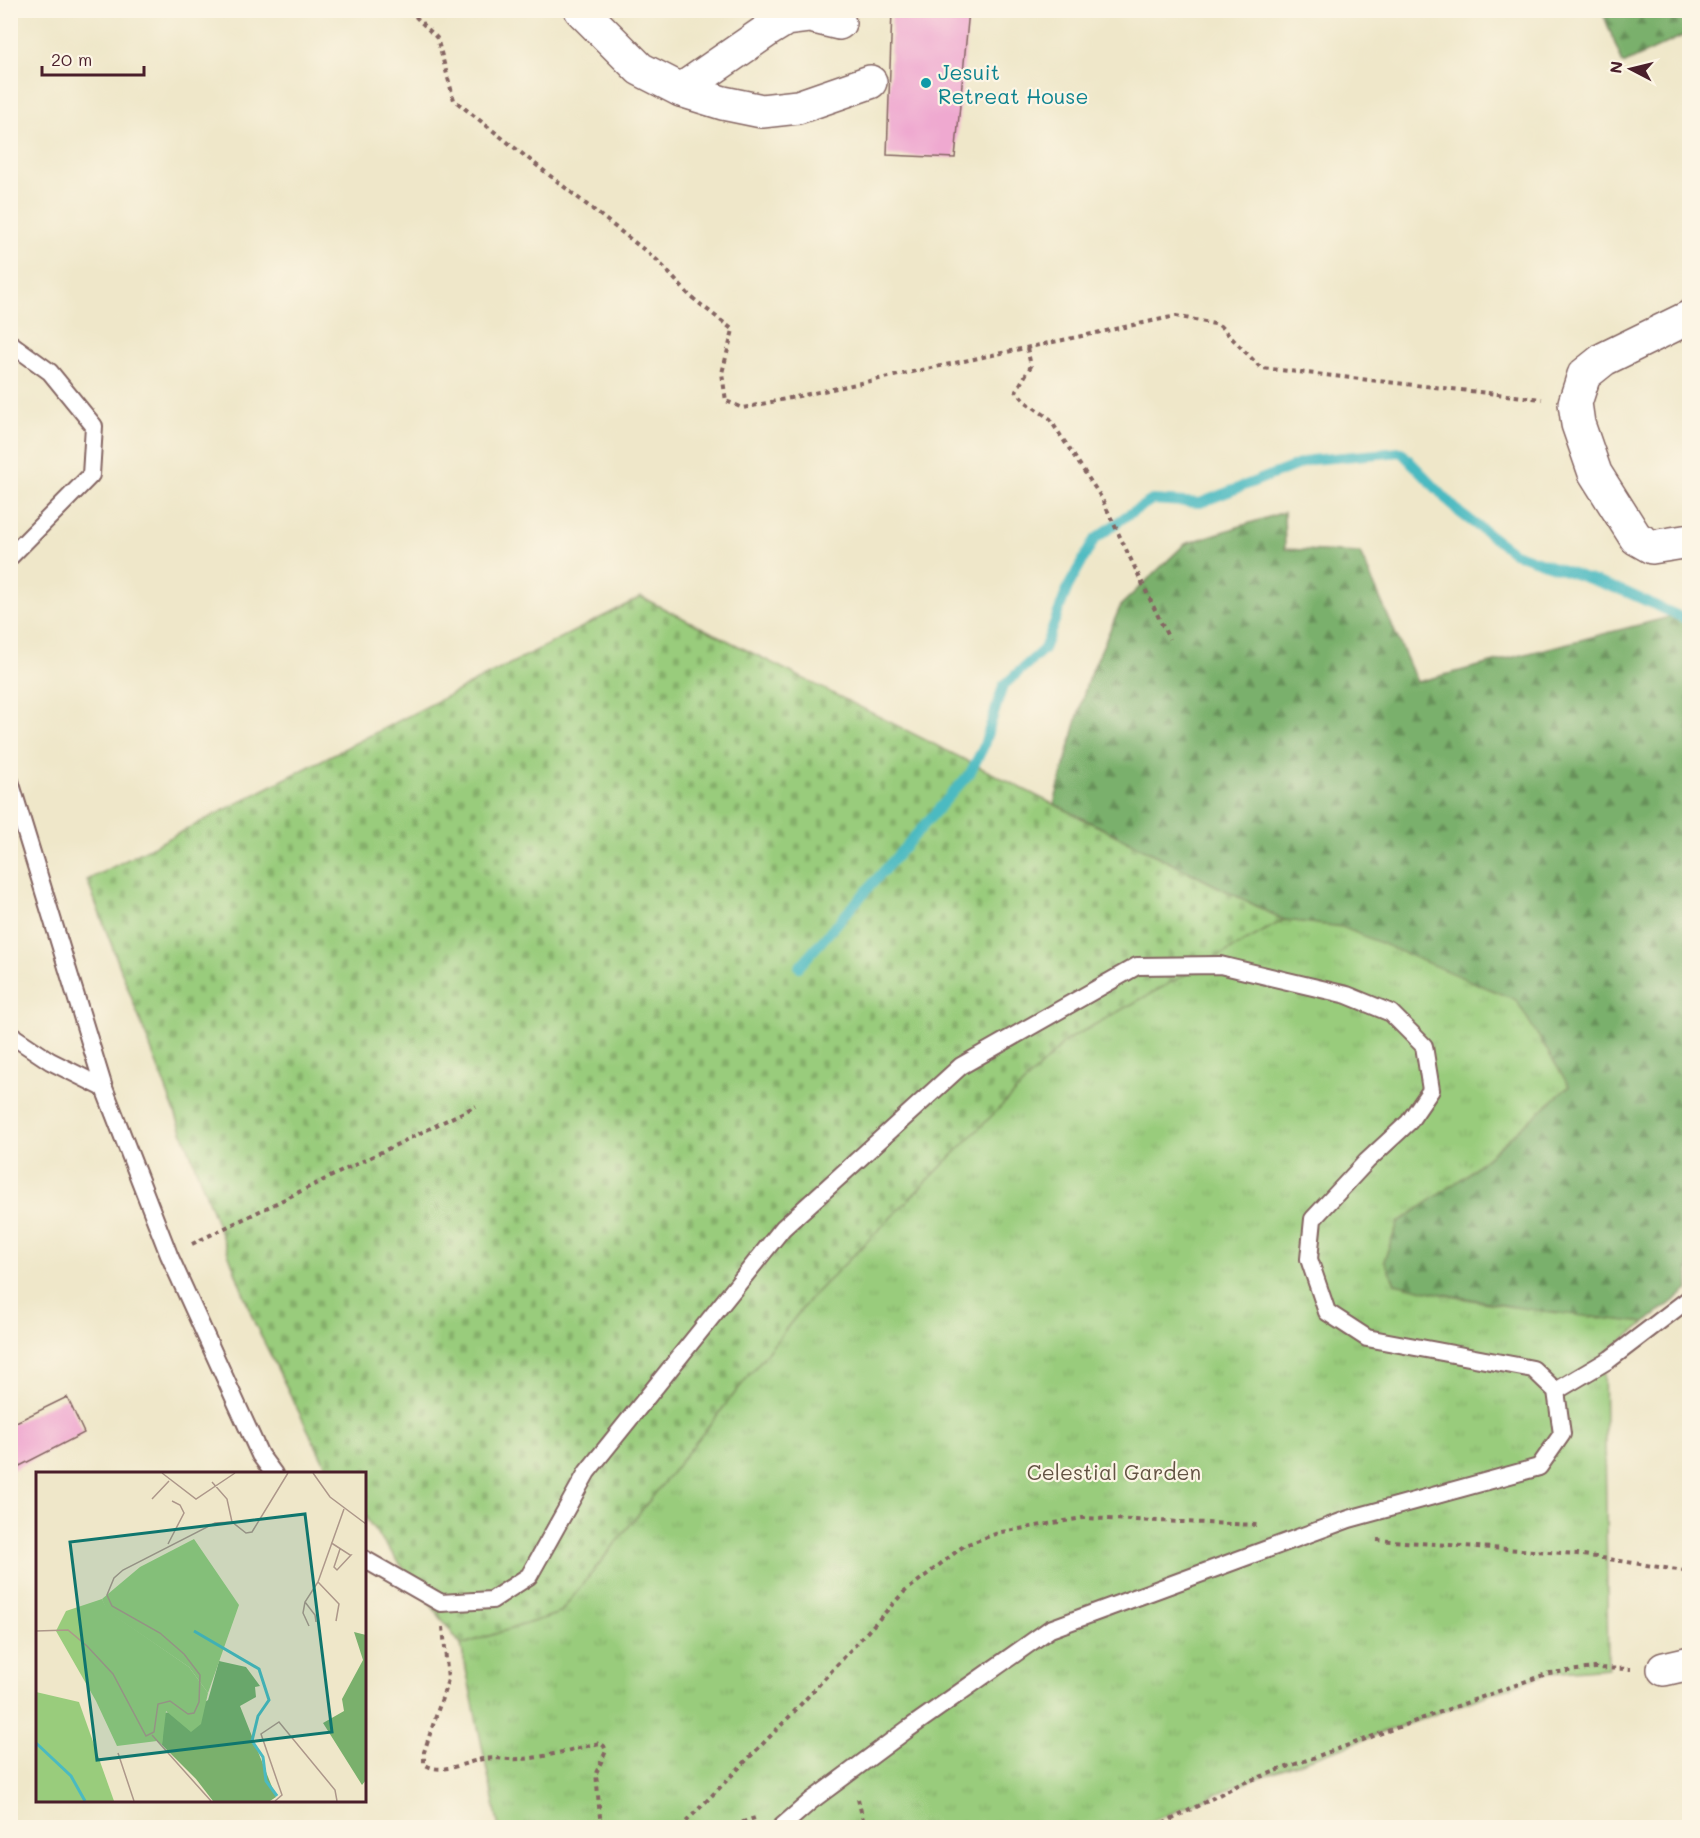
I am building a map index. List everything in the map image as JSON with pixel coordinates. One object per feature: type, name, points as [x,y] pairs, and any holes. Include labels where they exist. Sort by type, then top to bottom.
[{"type":"street","points":[[581,10],[640,69],[681,90],[723,103],[762,111],[798,107],[870,82]]},
{"type":"street","points":[[681,90],[786,20],[810,16],[839,23]]},
{"type":"street","points":[[1689,317],[1604,359],[1584,375],[1575,403],[1578,424],[1595,473],[1636,538],[1652,547],[1689,541]]},
{"type":"lane","points":[[10,344],[50,372],[94,426],[91,476],[10,557]]},
{"type":"lane","points":[[10,781],[104,1088],[169,1255],[260,1455],[273,1472]]},
{"type":"lane","points":[[366,1560],[441,1603],[492,1600],[529,1576],[587,1472],[783,1228],[961,1066],[1137,966],[1220,965],[1347,995],[1391,1013],[1424,1046],[1431,1090],[1409,1122],[1367,1161],[1313,1219],[1309,1259],[1327,1312],[1367,1338],[1533,1369],[1556,1391],[1562,1434],[1539,1467],[1349,1519],[1050,1629],[899,1736],[811,1801],[780,1827]]},
{"type":"lane","points":[[10,1031],[50,1061],[104,1088]]},
{"type":"lane","points":[[1556,1391],[1610,1359],[1689,1298]]},
{"type":"path","points":[[409,10],[437,38],[454,100],[657,260],[690,296],[733,330],[722,373],[726,401],[743,408],[1176,316],[1219,325],[1261,368],[1575,403]]},
{"type":"path","points":[[1027,348],[1031,366],[1016,391],[1026,402],[1049,418],[1101,497],[1169,639]]},
{"type":"path","points":[[169,1255],[476,1106]]},
{"type":"path","points":[[441,1603],[448,1680],[424,1752],[424,1764],[430,1768],[443,1769],[482,1759],[501,1757],[520,1760],[600,1743],[606,1751],[596,1773],[601,1827]]},
{"type":"path","points":[[1155,1827],[1240,1784],[1549,1673],[1595,1668],[1677,1666]]},
{"type":"green space","points":[[1602,11],[1689,11],[1689,33],[1623,64]]},
{"type":"green space","points":[[1284,512],[1285,549],[1360,553],[1417,682],[1689,612],[1689,1289],[1645,1323],[1536,1311],[1395,1283],[1384,1260],[1398,1223],[1465,1176],[1509,1139],[1342,927],[1284,920],[1054,804],[1087,682],[1121,605],[1185,544]]},
{"type":"green space","points":[[641,597],[1284,920],[1067,1040],[809,1300],[560,1613],[461,1645],[366,1518],[366,1472],[331,1472],[325,1464],[255,1324],[87,880]]},
{"type":"green space","name":"Celestial Garden","points":[[1284,920],[1342,927],[1516,1000],[1569,1086],[1465,1176],[1398,1223],[1384,1260],[1395,1283],[1426,1291],[1519,1308],[1645,1323],[1604,1354],[1608,1668],[1549,1673],[1240,1784],[1139,1827],[499,1828],[461,1645],[560,1613],[809,1300],[1067,1040]]},
{"type":"building","name":"Jesuit Retreat House","points":[[892,10],[969,10],[955,158],[887,155]]},
{"type":"building","points":[[67,1397],[84,1433],[10,1471],[10,1425]]},
{"type":"waterway","points":[[799,967],[970,773],[983,748],[1003,686],[1044,649],[1068,587],[1094,540],[1152,500],[1200,503],[1310,460],[1401,452],[1460,513],[1514,553],[1626,592],[1690,621]]},
{"type":"place","name":"Jesuit Retreat House","points":[[926,83]]}]
